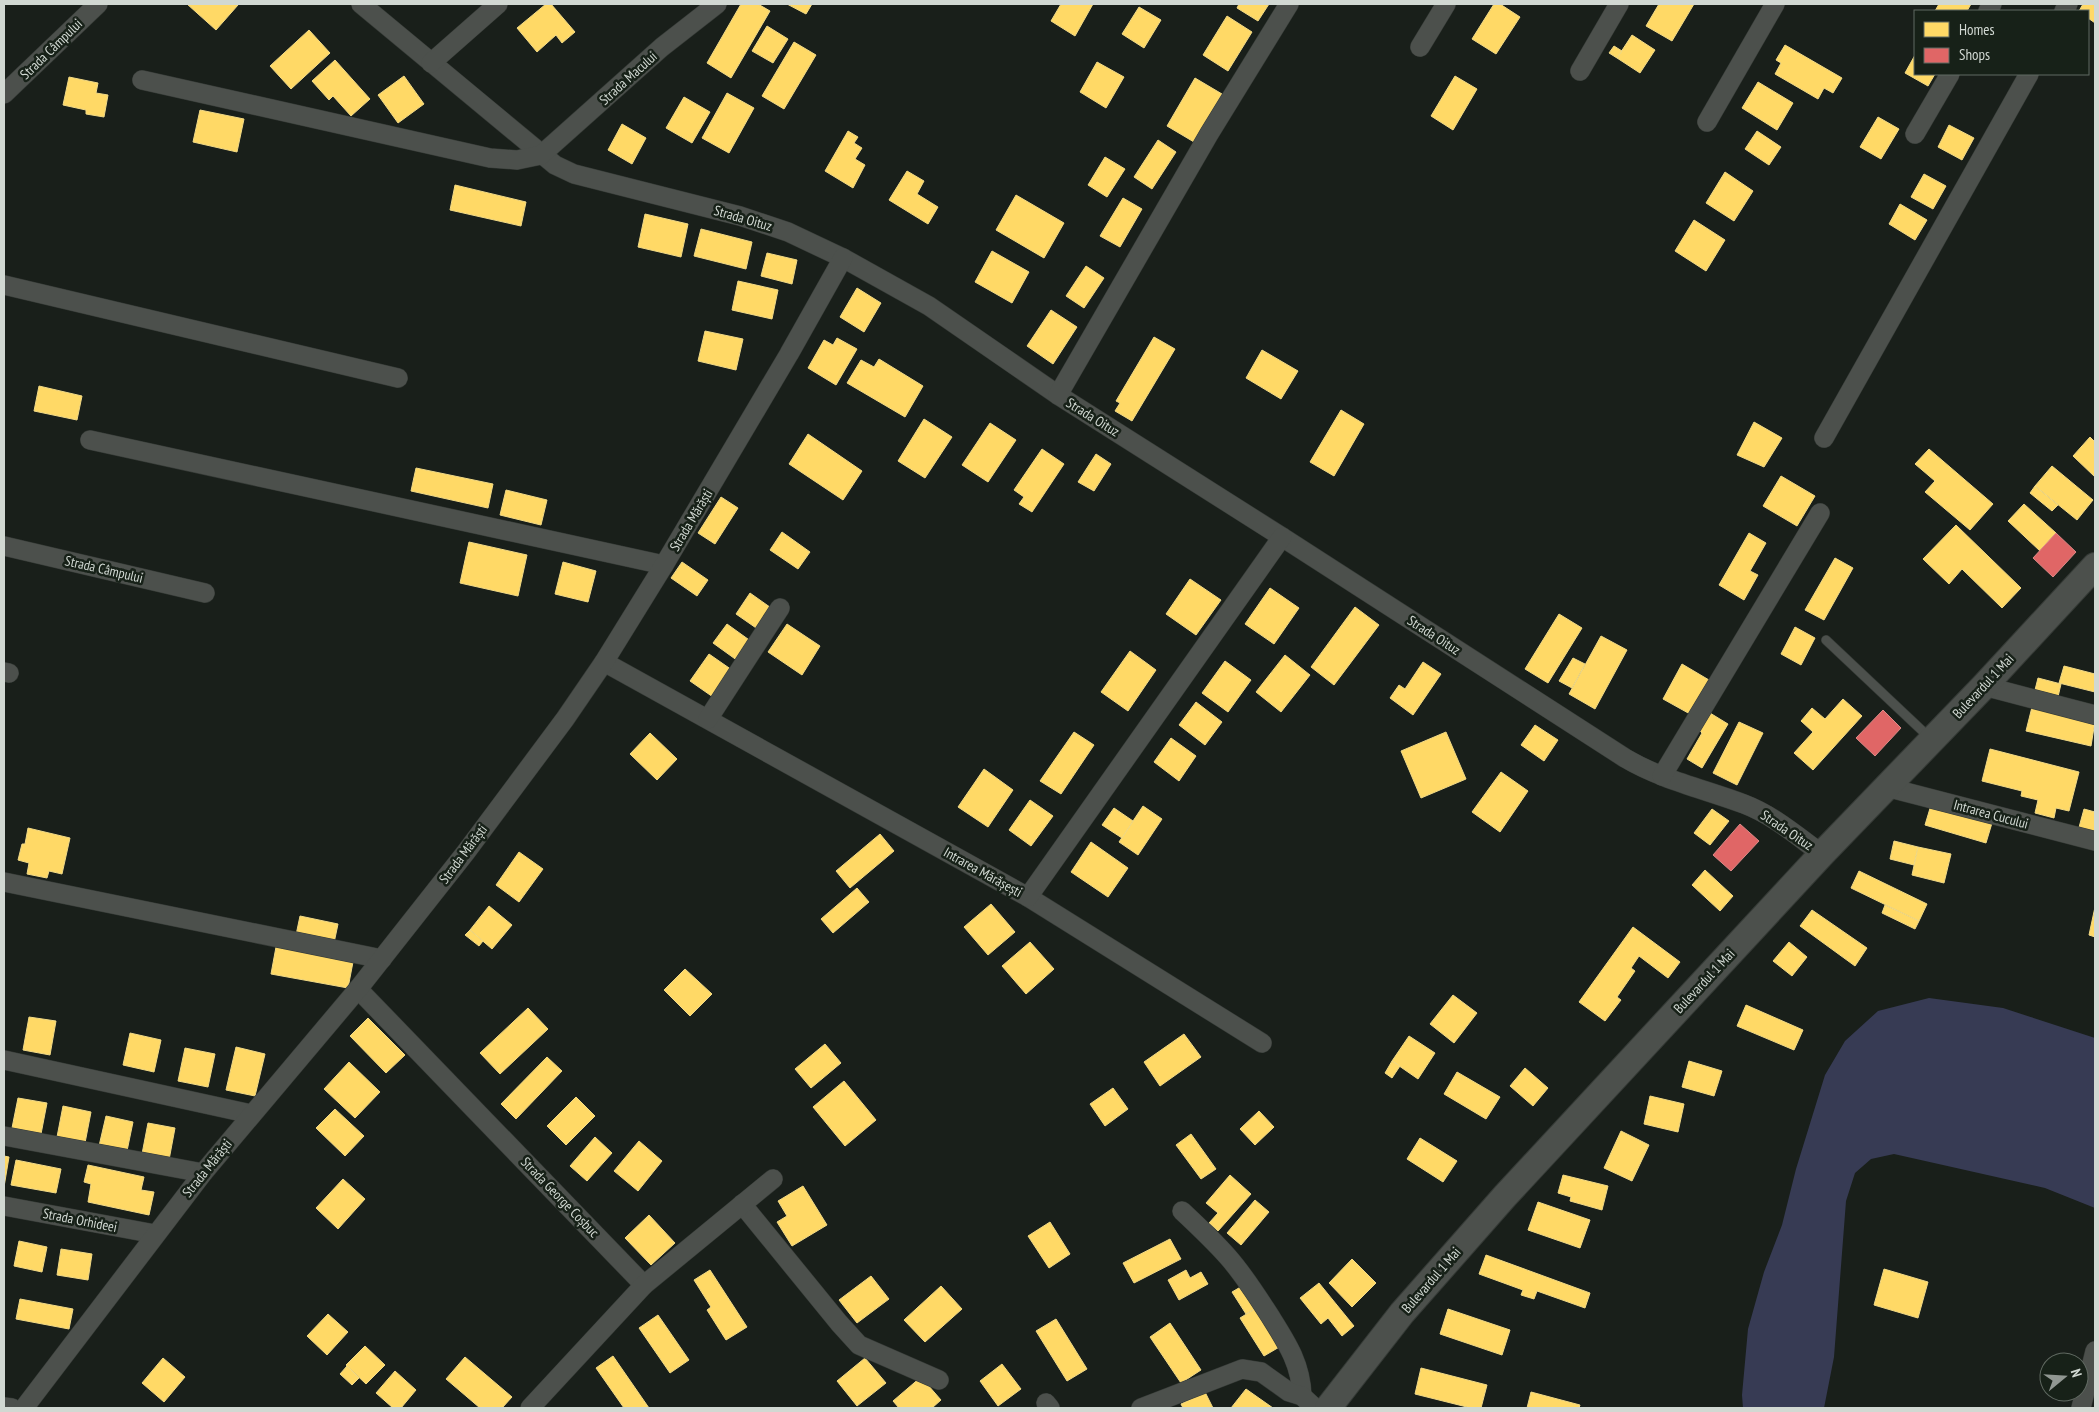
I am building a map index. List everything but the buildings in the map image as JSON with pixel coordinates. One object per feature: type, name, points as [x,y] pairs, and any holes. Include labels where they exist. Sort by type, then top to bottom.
[{"type":"main road","name":"Bulevardul 1 Mai","points":[[1328,1408],[1402,1313],[1451,1256],[1822,854],[1984,686],[2095,566]]},
{"type":"street","name":"Strada Oituz","points":[[361,4],[555,165],[574,174],[740,216],[788,232],[842,258],[929,306],[1058,395],[1625,758],[1662,776],[1745,804],[1765,814],[1822,854]]},
{"type":"street","points":[[432,63],[498,4]]},
{"type":"street","name":"Strada Macului","points":[[542,156],[662,47],[717,4]]},
{"type":"street","points":[[1058,395],[1209,134],[1289,4]]},
{"type":"street","points":[[1420,47],[1446,4]]},
{"type":"street","points":[[1580,71],[1618,4]]},
{"type":"street","points":[[1707,122],[1775,4]]},
{"type":"street","name":"Strada Câmpului","points":[[4,94],[95,5]]},
{"type":"street","points":[[1915,134],[1949,75]]},
{"type":"street","points":[[1824,438],[2028,75]]},
{"type":"street","points":[[142,80],[490,158],[517,160],[542,156]]},
{"type":"street","name":"Strada Mărăști","points":[[24,1408],[155,1234],[251,1114],[382,959],[466,852],[565,719],[604,662],[664,565],[790,354],[842,258]]},
{"type":"street","points":[[4,286],[398,378]]},
{"type":"street","points":[[90,440],[664,565]]},
{"type":"street","points":[[1662,776],[1820,513]]},
{"type":"street","name":"Intrarea Mărășești","points":[[604,662],[1028,897],[1282,537]]},
{"type":"street","name":"Strada Câmpului","points":[[4,546],[205,593]]},
{"type":"street","points":[[708,719],[780,608]]},
{"type":"street","points":[[1984,686],[2095,715]]},
{"type":"street","name":"Intrarea Cucului","points":[[1886,787],[2095,841]]},
{"type":"street","points":[[4,882],[382,959]]},
{"type":"street","points":[[1028,897],[1262,1043]]},
{"type":"street","name":"Strada George Coșbuc","points":[[358,989],[644,1285]]},
{"type":"street","points":[[4,1060],[251,1114]]},
{"type":"street","points":[[4,1136],[203,1173]]},
{"type":"street","points":[[530,1408],[644,1285],[773,1179]]},
{"type":"street","points":[[742,1204],[859,1345],[939,1380]]},
{"type":"street","name":"Strada Orhideei","points":[[4,1206],[155,1234]]},
{"type":"street","points":[[1182,1211],[1228,1257],[1251,1287],[1296,1361],[1309,1402]]},
{"type":"street","points":[[2081,1408],[2095,1351]]},
{"type":"street","points":[[1141,1408],[1242,1369],[1261,1372],[1289,1392],[1309,1402]]},
{"type":"street","points":[[4,1407],[12,1408]]},
{"type":"lane","points":[[1826,640],[1932,740]]},
{"type":"shaded area","points":[[1929,998],[2003,1008],[2095,1038],[2095,1208],[2045,1188],[1894,1154],[1871,1159],[1855,1173],[1846,1201],[1834,1357],[1824,1408],[1743,1408],[1742,1395],[1748,1329],[1764,1272],[1782,1225],[1796,1169],[1825,1075],[1845,1041],[1878,1011]]}]
